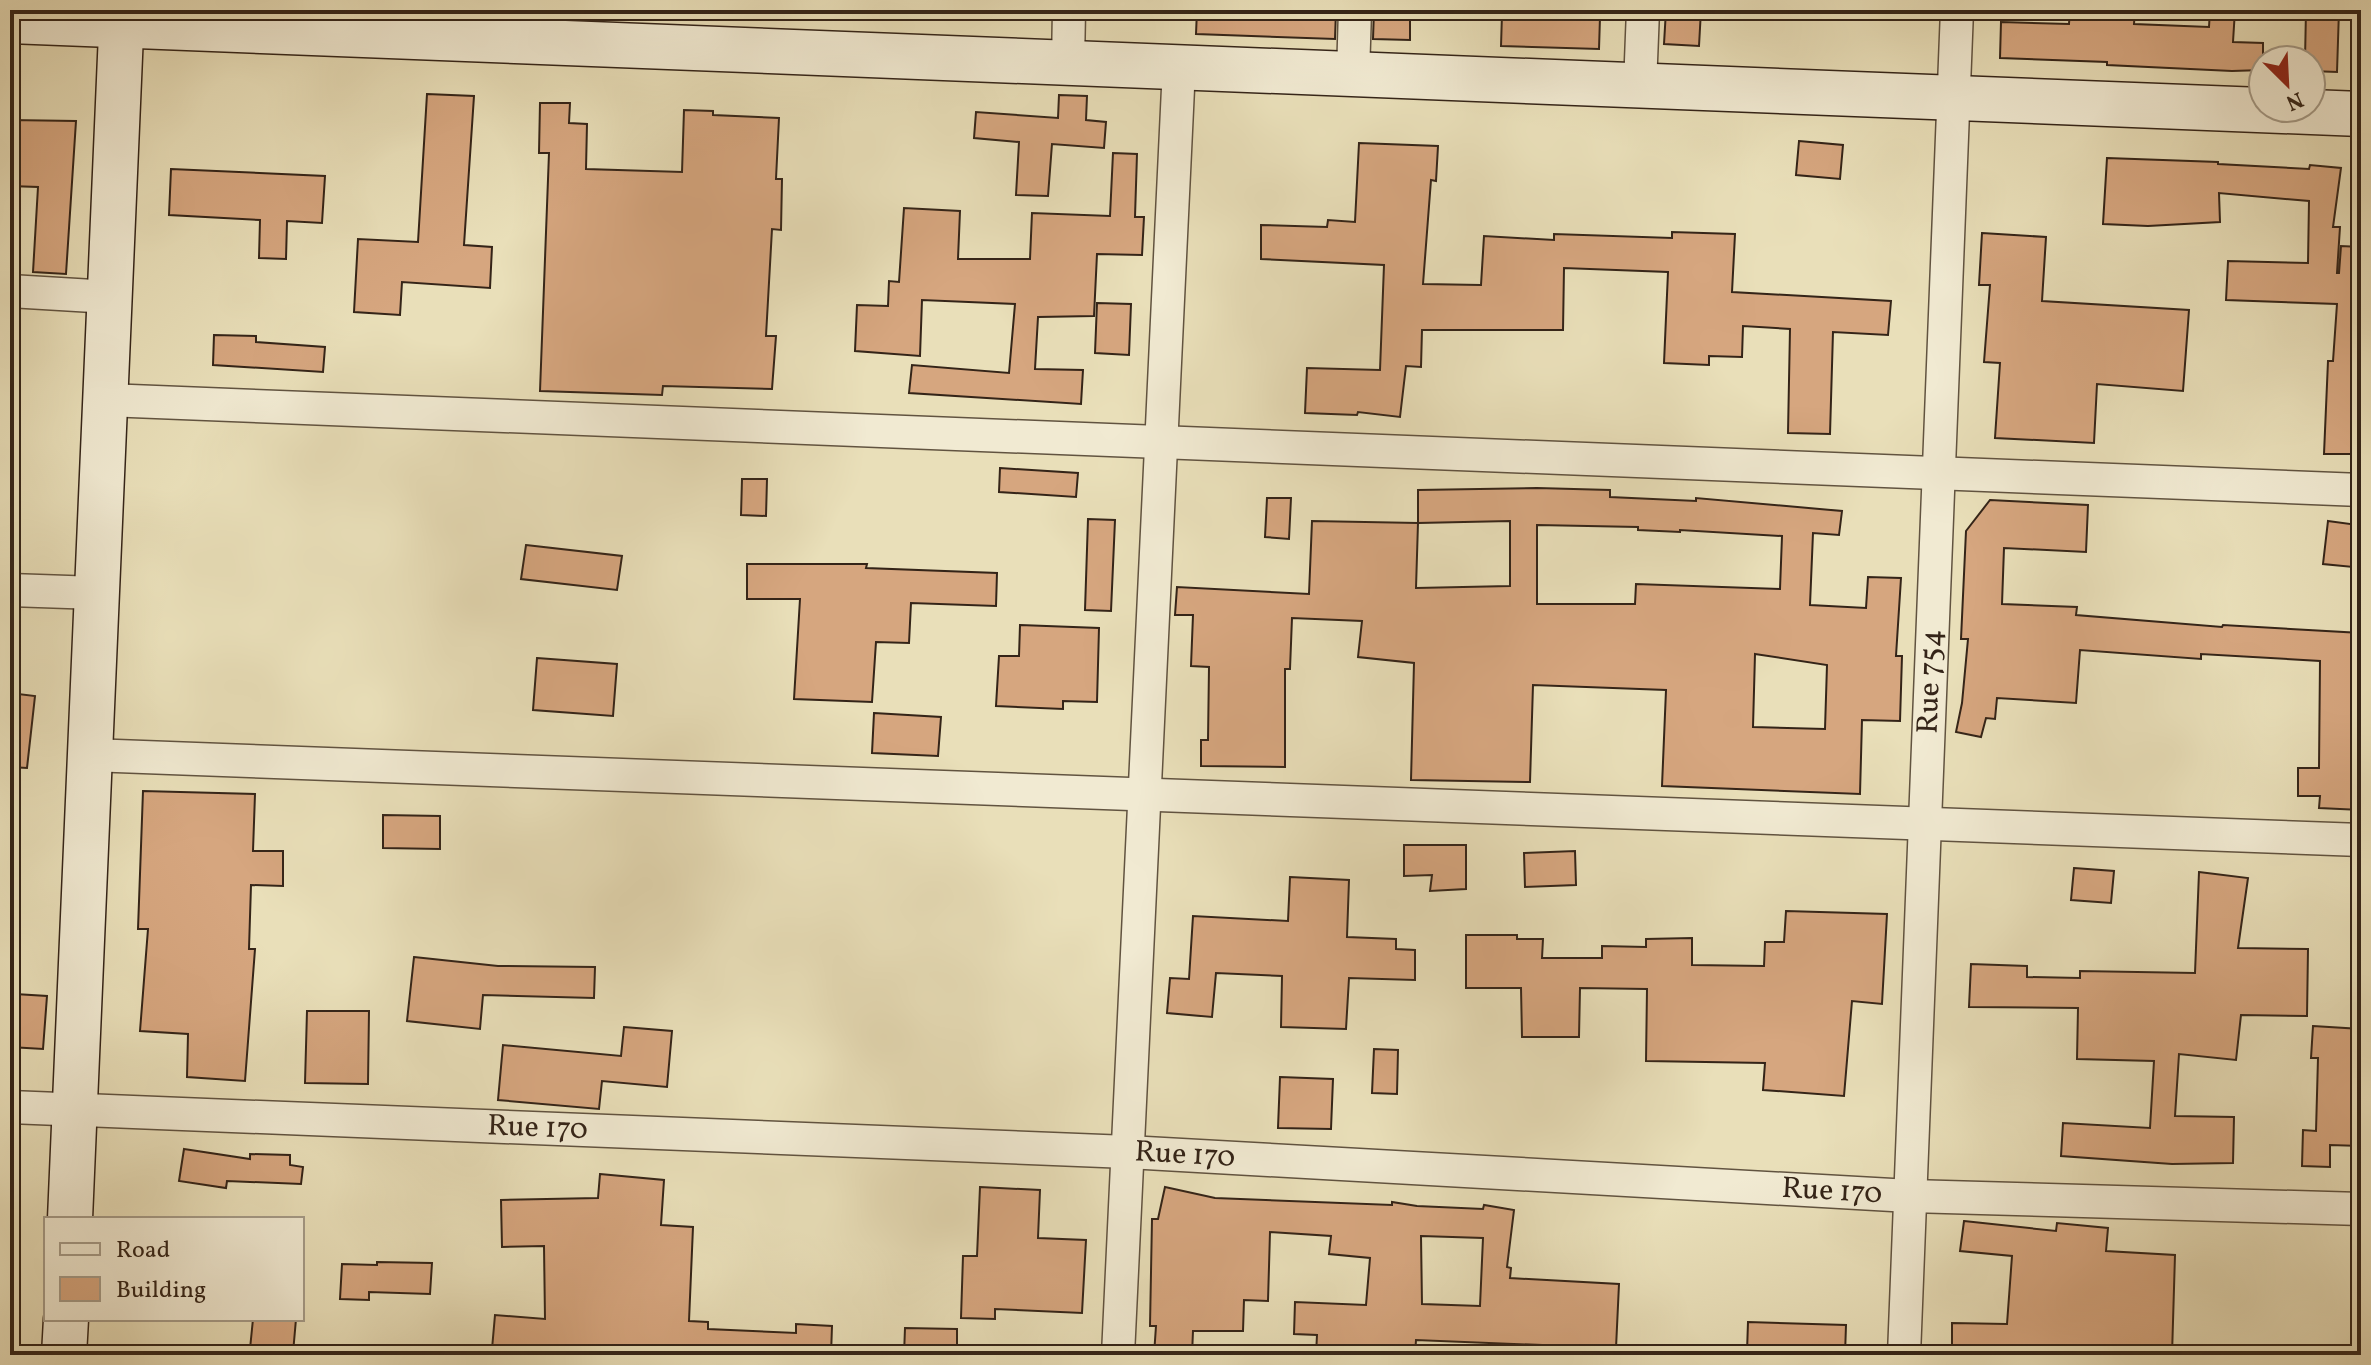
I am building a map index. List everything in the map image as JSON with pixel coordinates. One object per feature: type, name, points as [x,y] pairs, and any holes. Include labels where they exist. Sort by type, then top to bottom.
[{"type":"street","points":[[134,21],[196,10]]},
{"type":"street","points":[[1068,63],[1069,10]]},
{"type":"street","points":[[1353,74],[1355,10]]},
{"type":"street","points":[[1640,86],[1643,10]]},
{"type":"street","name":"Rue 754","points":[[1904,1355],[1957,10]]},
{"type":"street","points":[[10,21],[134,21],[1068,63],[2361,114]]},
{"type":"street","points":[[70,1217],[110,297],[134,21]]},
{"type":"street","points":[[1118,1355],[1179,67]]},
{"type":"street","points":[[10,291],[110,297]]},
{"type":"street","points":[[106,400],[2361,490]]},
{"type":"street","points":[[10,590],[97,593]]},
{"type":"street","points":[[90,755],[2361,840]]},
{"type":"street","name":"Rue 170","points":[[10,1107],[1128,1152],[1910,1196],[2361,1209]]},
{"type":"street","points":[[64,1355],[66,1321]]},
{"type":"building","points":[[1197,10],[1336,10],[1335,39],[1196,34]]},
{"type":"building","points":[[1374,10],[1410,10],[1410,40],[1373,39]]},
{"type":"building","points":[[1666,10],[1701,10],[1699,46],[1664,44]]},
{"type":"building","points":[[2070,10],[2135,10],[2134,24],[2209,27],[2210,10],[2235,10],[2233,42],[2263,44],[2247,44],[2247,71],[2000,58],[2001,22],[2069,24]]},
{"type":"building","points":[[2306,10],[2339,10],[2337,72],[2327,72],[2327,44],[2305,44]]},
{"type":"building","points":[[1502,14],[1600,17],[1599,49],[1501,46]]},
{"type":"building","points":[[427,94],[474,96],[464,245],[492,247],[490,288],[402,282],[400,315],[354,312],[358,239],[418,242]]},
{"type":"building","points":[[1059,95],[1087,96],[1086,120],[1106,122],[1104,148],[1052,144],[1048,196],[1016,195],[1019,142],[974,138],[976,112],[1058,118]]},
{"type":"building","points":[[540,103],[570,103],[569,123],[587,124],[586,169],[682,172],[684,110],[713,111],[713,115],[779,118],[776,179],[782,179],[781,230],[772,229],[766,336],[776,336],[772,389],[663,386],[662,395],[540,391],[549,153],[539,153]]},
{"type":"building","points":[[10,120],[76,121],[66,274],[33,272],[38,187],[10,186]]},
{"type":"building","points":[[1799,141],[1843,145],[1840,179],[1796,175]]},
{"type":"building","points":[[1359,143],[1438,146],[1436,181],[1431,180],[1423,284],[1481,285],[1484,236],[1554,240],[1554,234],[1672,238],[1672,232],[1735,234],[1732,292],[1891,301],[1888,335],[1833,332],[1830,434],[1788,433],[1790,329],[1743,326],[1742,357],[1709,356],[1709,365],[1664,363],[1668,272],[1564,268],[1563,330],[1422,330],[1421,367],[1406,366],[1400,417],[1358,412],[1357,415],[1305,413],[1307,368],[1380,370],[1384,265],[1261,259],[1261,225],[1327,227],[1328,220],[1355,222]]},
{"type":"building","points":[[1113,153],[1137,154],[1135,217],[1144,217],[1142,255],[1097,254],[1094,316],[1038,317],[1035,369],[1083,370],[1081,404],[909,393],[912,365],[1009,373],[1015,304],[922,300],[920,356],[855,351],[857,305],[888,306],[889,281],[899,282],[904,208],[960,211],[958,259],[1030,259],[1032,213],[1110,216]]},
{"type":"building","points":[[2107,158],[2341,168],[2333,227],[2340,227],[2337,273],[2341,246],[2361,247],[2361,454],[2324,454],[2328,361],[2333,361],[2337,304],[2226,300],[2228,261],[2308,263],[2309,201],[2219,193],[2220,222],[2148,226],[2103,224]]},
{"type":"building","points":[[171,169],[325,176],[322,223],[287,221],[286,259],[259,258],[260,220],[169,215]]},
{"type":"building","points":[[1982,233],[2046,237],[2042,301],[2189,310],[2183,391],[2097,384],[2094,443],[1995,438],[2000,363],[1984,362],[1990,285],[1979,285]]},
{"type":"building","points":[[1097,303],[1131,304],[1129,355],[1095,353]]},
{"type":"building","points":[[214,335],[256,336],[256,342],[325,347],[323,372],[213,365]]},
{"type":"building","points":[[1000,468],[1078,473],[1076,497],[999,492]]},
{"type":"building","points":[[742,479],[767,479],[766,516],[741,515]]},
{"type":"building","points":[[1418,490],[1610,490],[1610,497],[1696,501],[1696,498],[1842,511],[1839,535],[1813,533],[1810,605],[1866,608],[1868,577],[1901,578],[1896,656],[1902,656],[1900,721],[1862,720],[1860,794],[1662,786],[1666,690],[1533,685],[1530,782],[1411,780],[1414,663],[1358,657],[1362,621],[1292,618],[1290,669],[1285,669],[1285,767],[1201,766],[1201,740],[1208,740],[1209,667],[1191,666],[1193,615],[1175,615],[1177,587],[1309,594],[1312,521],[1418,523]],"holes":[[[1510,521],[1510,586],[1416,588],[1418,523]],[[1537,525],[1638,527],[1638,530],[1782,536],[1780,589],[1636,584],[1635,604],[1537,604]],[[1755,654],[1827,665],[1825,729],[1753,727]]]},
{"type":"building","points":[[1267,498],[1291,498],[1289,539],[1265,537]]},
{"type":"building","points":[[1990,500],[2088,505],[2086,552],[2004,548],[2002,604],[2077,607],[2076,615],[2222,627],[2361,633],[2361,810],[2319,808],[2320,796],[2298,796],[2298,768],[2319,768],[2320,661],[2201,654],[2201,659],[2080,650],[2076,703],[1997,698],[1995,719],[1986,718],[1981,737],[1956,732],[1968,639],[1961,639],[1966,531]]},
{"type":"building","points":[[1088,519],[1115,520],[1111,611],[1085,610]]},
{"type":"building","points":[[2328,521],[2358,525],[2353,567],[2323,564]]},
{"type":"building","points":[[526,545],[622,556],[617,590],[521,579]]},
{"type":"building","points":[[747,564],[867,564],[866,568],[997,573],[996,606],[911,603],[909,643],[876,642],[872,702],[794,699],[800,599],[747,599]]},
{"type":"building","points":[[1020,625],[1099,628],[1097,702],[1063,701],[1063,709],[996,706],[999,656],[1019,656]]},
{"type":"building","points":[[537,658],[617,664],[613,716],[533,710]]},
{"type":"building","points":[[10,693],[35,696],[27,768],[10,767]]},
{"type":"building","points":[[874,713],[941,717],[938,756],[872,753]]},
{"type":"building","points":[[143,791],[255,794],[253,851],[283,851],[283,886],[251,885],[249,949],[255,949],[245,1081],[187,1077],[188,1034],[140,1031],[148,929],[138,929]]},
{"type":"building","points":[[383,815],[440,816],[440,849],[383,848]]},
{"type":"building","points":[[1404,845],[1466,845],[1466,889],[1430,891],[1432,875],[1404,876]]},
{"type":"building","points":[[1575,851],[1576,885],[1525,887],[1524,853]]},
{"type":"building","points":[[2074,868],[2114,871],[2111,903],[2071,900]]},
{"type":"building","points":[[2199,872],[2248,878],[2238,948],[2308,949],[2307,1016],[2241,1015],[2236,1060],[2179,1054],[2175,1116],[2234,1117],[2233,1163],[2172,1164],[2061,1156],[2063,1123],[2150,1128],[2154,1061],[2077,1059],[2078,1008],[1969,1007],[1971,964],[2027,966],[2027,977],[2080,978],[2080,971],[2195,973]]},
{"type":"building","points":[[1290,877],[1349,880],[1347,937],[1396,939],[1396,949],[1415,950],[1415,980],[1349,978],[1346,1029],[1281,1027],[1282,976],[1216,973],[1212,1017],[1167,1013],[1170,978],[1189,979],[1193,916],[1288,921]]},
{"type":"building","points":[[1786,911],[1887,914],[1882,1004],[1852,1001],[1844,1096],[1763,1090],[1765,1063],[1646,1061],[1647,989],[1580,988],[1579,1037],[1522,1037],[1521,988],[1466,988],[1466,935],[1517,935],[1517,939],[1543,939],[1542,958],[1602,958],[1602,946],[1646,947],[1646,939],[1692,938],[1692,965],[1764,966],[1765,942],[1784,942]]},
{"type":"building","points":[[414,957],[498,966],[595,967],[594,998],[483,995],[480,1029],[407,1021]]},
{"type":"building","points":[[15,994],[47,996],[43,1049],[10,1047]]},
{"type":"building","points":[[307,1011],[369,1011],[368,1084],[305,1083]]},
{"type":"building","points":[[2313,1026],[2361,1029],[2361,1146],[2330,1145],[2330,1167],[2302,1166],[2303,1130],[2316,1131],[2318,1058],[2311,1058]]},
{"type":"building","points":[[624,1027],[672,1031],[667,1087],[602,1081],[599,1109],[498,1100],[503,1045],[621,1056]]},
{"type":"building","points":[[1374,1049],[1398,1050],[1397,1094],[1372,1093]]},
{"type":"building","points":[[1280,1077],[1333,1079],[1331,1129],[1278,1128]]},
{"type":"building","points":[[184,1149],[250,1159],[250,1154],[290,1155],[290,1165],[303,1167],[301,1184],[227,1181],[226,1188],[179,1181]]},
{"type":"building","points":[[600,1174],[664,1180],[661,1225],[693,1227],[689,1321],[708,1322],[708,1329],[796,1333],[796,1324],[832,1326],[831,1355],[588,1352],[588,1355],[574,1355],[492,1349],[495,1315],[545,1319],[544,1246],[502,1247],[501,1200],[598,1198]]},
{"type":"building","points":[[980,1187],[1040,1190],[1038,1238],[1086,1240],[1082,1313],[995,1309],[995,1319],[961,1318],[963,1256],[977,1256]]},
{"type":"building","points":[[1165,1187],[1215,1198],[1392,1205],[1392,1202],[1483,1209],[1484,1205],[1514,1210],[1507,1267],[1511,1268],[1510,1278],[1619,1284],[1616,1348],[1416,1340],[1415,1355],[1316,1355],[1317,1335],[1294,1334],[1295,1302],[1366,1305],[1370,1258],[1329,1254],[1331,1236],[1270,1232],[1268,1301],[1244,1300],[1243,1331],[1193,1331],[1192,1355],[1154,1355],[1156,1326],[1150,1326],[1152,1219],[1158,1219]],"holes":[[[1421,1236],[1483,1238],[1480,1306],[1422,1304]]]},
{"type":"building","points":[[1964,1221],[2056,1231],[2057,1223],[2108,1228],[2106,1251],[2175,1255],[2172,1355],[1952,1355],[1952,1323],[2007,1324],[2012,1256],[1960,1251]]},
{"type":"building","points":[[377,1262],[432,1263],[430,1294],[369,1292],[369,1300],[340,1299],[342,1264],[377,1265]]},
{"type":"building","points":[[253,1321],[296,1321],[293,1353],[250,1349]]},
{"type":"building","points":[[1748,1322],[1846,1325],[1845,1355],[1747,1352]]},
{"type":"building","points":[[905,1328],[957,1329],[957,1355],[904,1355]]}]
